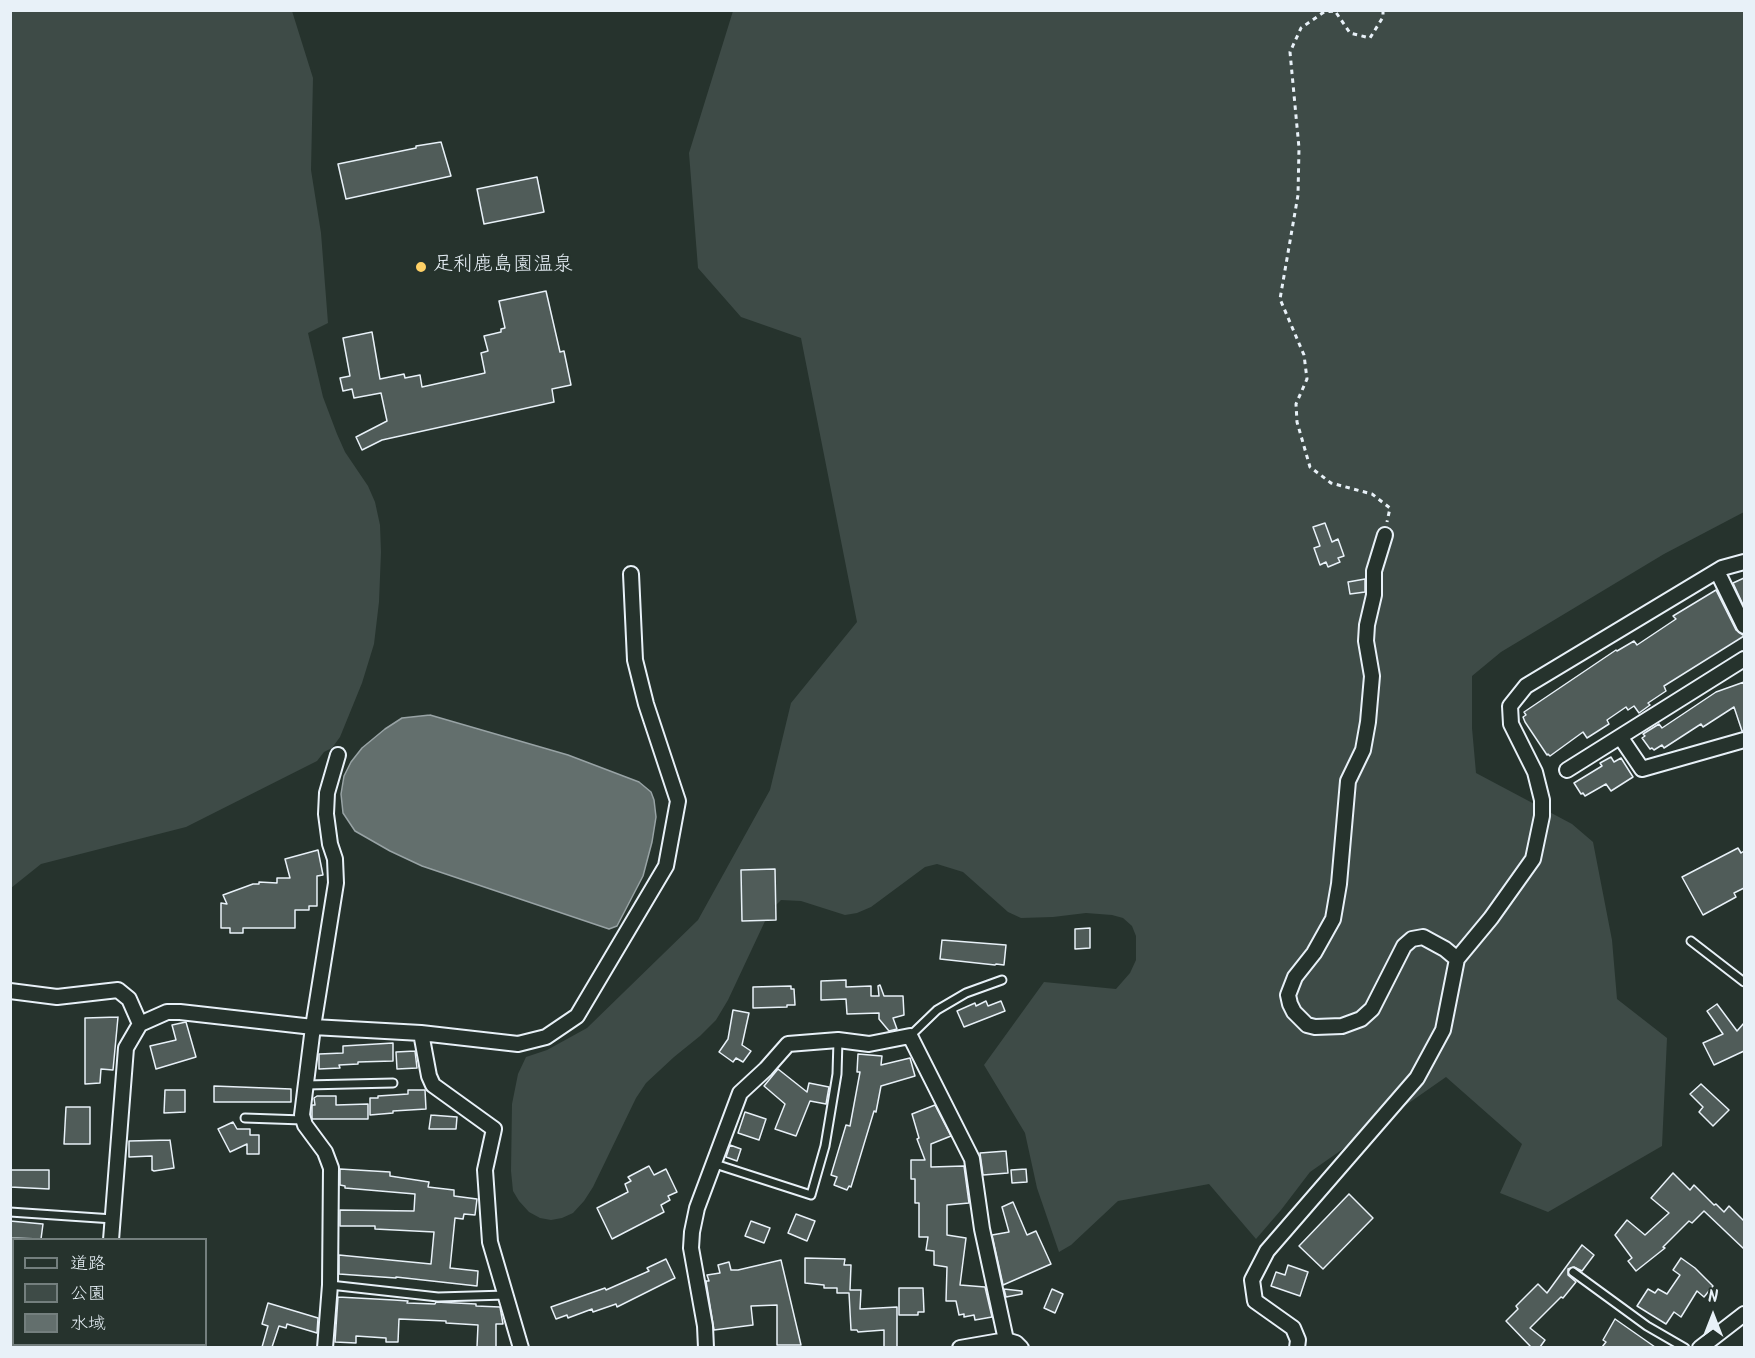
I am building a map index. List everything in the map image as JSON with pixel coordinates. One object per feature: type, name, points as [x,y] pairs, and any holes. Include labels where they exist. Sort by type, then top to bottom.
[{"type":"street","points":[[1385,535],[1374,571],[1374,595],[1365,641],[1372,676],[1368,722],[1363,750],[1348,781],[1339,884],[1333,919],[1314,953],[1295,977],[1288,995],[1290,1004],[1294,1012],[1307,1025],[1342,1026],[1361,1019],[1372,1008],[1404,946],[1412,939],[1424,937],[1457,959]]},
{"type":"street","points":[[1297,1347],[1298,1340],[1293,1328],[1255,1301],[1252,1280],[1267,1251],[1417,1078],[1443,1030],[1457,959],[1491,918],[1533,859],[1542,816],[1540,789],[1535,772],[1512,724],[1510,706],[1526,686],[1717,571],[1744,562]]},
{"type":"street","points":[[1717,571],[1744,626]]},
{"type":"street","points":[[111,1238],[126,1048],[140,1024],[167,1012],[180,1012],[313,1027],[421,1033],[518,1044],[546,1037],[576,1016],[666,866],[678,801],[646,704],[635,660],[631,574]]},
{"type":"street","points":[[1567,770],[1744,659]]},
{"type":"street","points":[[1621,738],[1642,769],[1744,740]]},
{"type":"street","points":[[325,1347],[330,1285],[330,1161],[303,1120],[313,1027],[336,883],[335,858],[330,844],[326,814],[327,793],[338,755]]},
{"type":"street","points":[[10,991],[57,997],[118,990],[129,999],[140,1024]]},
{"type":"street","points":[[421,1033],[429,1076],[433,1085],[494,1129],[485,1170],[490,1242],[521,1347]]},
{"type":"street","points":[[706,1347],[705,1326],[691,1248],[692,1232],[697,1208],[740,1093],[788,1044],[838,1040],[869,1044],[910,1036],[972,1159],[982,1229],[1006,1340]]},
{"type":"street","points":[[1700,1347],[1744,1314]]},
{"type":"street","points":[[960,1347],[1006,1340],[1021,1347]]},
{"type":"lane","points":[[1691,941],[1744,982]]},
{"type":"lane","points":[[910,1036],[937,1010],[966,993],[1002,980]]},
{"type":"lane","points":[[715,1164],[810,1195],[827,1136],[837,1074],[838,1040]]},
{"type":"lane","points":[[306,1085],[393,1083]]},
{"type":"lane","points":[[244,1118],[303,1120]]},
{"type":"lane","points":[[10,1212],[113,1219]]},
{"type":"lane","points":[[1573,1272],[1647,1326],[1685,1347]]},
{"type":"lane","points":[[330,1285],[438,1297],[506,1295]]},
{"type":"path","points":[[1383,10],[1383,17],[1370,38],[1350,33],[1335,10],[1324,12],[1301,28],[1290,52],[1299,148],[1298,195],[1280,299],[1304,355],[1307,379],[1296,404],[1297,422],[1310,467],[1331,483],[1372,494],[1390,507],[1385,535]]},
{"type":"green space","points":[[11,10],[292,11],[313,78],[311,170],[321,233],[328,323],[308,333],[323,397],[337,434],[375,502],[380,525],[381,552],[374,644],[362,683],[340,737],[332,748],[324,752],[317,761],[186,827],[41,864],[11,888]]},
{"type":"green space","points":[[733,11],[1744,11],[1744,512],[1664,554],[1501,652],[1472,676],[1472,728],[1476,773],[1572,824],[1593,842],[1612,940],[1617,999],[1667,1038],[1662,1146],[1548,1212],[1500,1193],[1522,1144],[1446,1077],[1310,1172],[1256,1239],[1209,1184],[1118,1201],[1071,1245],[1059,1252],[1037,1188],[1025,1133],[984,1065],[1044,982],[1116,989],[1130,973],[1136,960],[1136,936],[1132,926],[1123,918],[1112,915],[1086,913],[1021,918],[1008,912],[963,872],[937,864],[925,867],[871,907],[857,913],[845,915],[801,901],[781,900],[766,919],[728,1000],[716,1020],[646,1083],[636,1098],[584,1201],[573,1213],[551,1220],[540,1218],[529,1212],[519,1201],[513,1191],[511,1171],[512,1104],[518,1074],[526,1057],[547,1050],[587,1028],[698,920],[770,790],[791,703],[857,622],[801,338],[741,317],[698,268],[689,153]]},
{"type":"water","points":[[430,715],[568,755],[639,782],[651,792],[656,817],[652,842],[643,876],[617,926],[609,929],[422,866],[355,831],[343,813],[341,794],[344,776],[351,762],[362,748],[402,718]]},
{"type":"building","points":[[441,142],[451,176],[346,199],[338,164]]},
{"type":"building","points":[[537,177],[544,212],[484,224],[477,189]]},
{"type":"building","points":[[546,291],[560,352],[564,351],[571,385],[552,389],[554,402],[382,440],[362,450],[356,437],[387,421],[381,393],[354,398],[352,389],[343,391],[340,378],[350,376],[343,338],[372,332],[380,379],[404,374],[405,378],[420,375],[422,387],[485,373],[481,353],[488,351],[484,336],[501,332],[501,329],[505,328],[499,301]]},
{"type":"building","points":[[1325,523],[1332,542],[1338,539],[1344,556],[1338,558],[1340,562],[1328,567],[1326,562],[1320,565],[1314,548],[1320,546],[1313,527]]},
{"type":"building","points":[[1744,578],[1744,607],[1733,583]]},
{"type":"building","points":[[1365,579],[1365,592],[1350,594],[1348,582]]},
{"type":"building","points":[[1716,590],[1736,630],[1744,636],[1664,686],[1666,691],[1648,703],[1650,705],[1639,713],[1634,706],[1628,710],[1626,707],[1607,720],[1609,724],[1587,738],[1583,732],[1550,756],[1547,755],[1525,722],[1524,712],[1616,650],[1634,641],[1637,645],[1676,619],[1673,616]]},
{"type":"building","points":[[1744,682],[1744,731],[1742,731],[1734,707],[1703,727],[1701,724],[1664,748],[1662,745],[1654,750],[1650,749],[1642,738],[1645,736],[1643,734],[1659,724],[1662,728],[1716,692]]},
{"type":"building","points":[[1611,757],[1614,762],[1621,758],[1633,777],[1611,791],[1606,784],[1585,796],[1581,794],[1574,783],[1602,766],[1600,763]]},
{"type":"building","points":[[1738,848],[1741,853],[1744,851],[1744,888],[1734,893],[1736,897],[1703,915],[1682,877]]},
{"type":"building","points":[[318,850],[323,875],[317,876],[317,906],[309,906],[309,910],[295,910],[295,928],[243,928],[243,933],[230,933],[230,928],[221,928],[221,903],[227,904],[223,895],[259,884],[259,882],[277,883],[277,878],[290,878],[285,859]]},
{"type":"building","points":[[775,869],[776,920],[742,921],[741,870]]},
{"type":"building","points":[[1090,928],[1090,948],[1075,949],[1075,929]]},
{"type":"building","points":[[942,940],[1006,945],[1004,965],[940,959]]},
{"type":"building","points":[[846,980],[846,987],[871,986],[871,996],[879,996],[878,986],[880,985],[884,996],[903,996],[904,1015],[893,1018],[897,1029],[889,1031],[879,1019],[879,1013],[847,1014],[846,999],[821,1000],[821,981]]},
{"type":"building","points":[[791,986],[791,989],[794,989],[795,1005],[753,1008],[753,987]]},
{"type":"building","points":[[986,1001],[988,1006],[1001,1001],[1005,1011],[964,1027],[957,1011]]},
{"type":"building","points":[[1717,1004],[1737,1031],[1744,1023],[1744,1051],[1714,1065],[1703,1043],[1723,1034],[1707,1011]]},
{"type":"building","points":[[733,1010],[749,1013],[742,1045],[751,1051],[743,1062],[736,1058],[733,1062],[719,1052],[728,1039]]},
{"type":"building","points":[[118,1017],[113,1070],[101,1069],[100,1083],[85,1084],[85,1018]]},
{"type":"building","points":[[186,1022],[196,1057],[156,1069],[150,1046],[176,1040],[172,1025]]},
{"type":"building","points":[[393,1043],[393,1061],[358,1062],[358,1064],[339,1065],[340,1068],[319,1069],[319,1054],[343,1053],[343,1046]]},
{"type":"building","points":[[415,1051],[417,1068],[397,1069],[396,1052]]},
{"type":"building","points":[[858,1054],[882,1056],[881,1065],[910,1058],[915,1076],[881,1086],[876,1112],[874,1111],[851,1187],[849,1186],[847,1190],[834,1185],[837,1177],[831,1175],[846,1125],[850,1126],[860,1072],[857,1072]]},
{"type":"building","points":[[778,1069],[807,1092],[809,1083],[829,1087],[826,1104],[810,1101],[796,1136],[775,1129],[785,1104],[764,1086]]},
{"type":"building","points":[[1701,1084],[1729,1110],[1713,1126],[1699,1112],[1703,1107],[1690,1094]]},
{"type":"building","points":[[214,1086],[291,1089],[291,1102],[214,1102]]},
{"type":"building","points":[[165,1090],[185,1090],[185,1112],[164,1113]]},
{"type":"building","points":[[408,1090],[425,1090],[426,1109],[370,1115],[370,1098],[408,1094]]},
{"type":"building","points":[[336,1096],[336,1105],[368,1104],[368,1119],[312,1119],[312,1105],[315,1105],[314,1098]]},
{"type":"building","points":[[935,1105],[951,1136],[931,1144],[931,1167],[964,1166],[969,1203],[947,1205],[947,1235],[966,1238],[960,1285],[985,1287],[992,1317],[975,1320],[974,1315],[964,1317],[964,1314],[959,1315],[956,1301],[946,1301],[947,1267],[934,1265],[934,1251],[926,1250],[928,1237],[919,1237],[919,1203],[915,1203],[915,1179],[911,1179],[911,1160],[925,1160],[917,1139],[919,1138],[912,1114]]},
{"type":"building","points":[[66,1107],[90,1107],[90,1144],[64,1144]]},
{"type":"building","points":[[745,1112],[766,1119],[759,1140],[738,1133]]},
{"type":"building","points":[[431,1115],[457,1117],[456,1129],[429,1129]]},
{"type":"building","points":[[233,1122],[237,1129],[250,1129],[250,1135],[259,1135],[259,1154],[247,1154],[247,1144],[230,1152],[218,1129]]},
{"type":"building","points":[[170,1140],[174,1168],[154,1171],[152,1170],[152,1156],[129,1157],[129,1141]]},
{"type":"building","points":[[730,1145],[741,1149],[737,1161],[726,1157]]},
{"type":"building","points":[[1006,1151],[1008,1173],[983,1175],[980,1153]]},
{"type":"building","points":[[649,1166],[654,1175],[666,1169],[677,1192],[668,1196],[670,1200],[661,1205],[664,1212],[612,1239],[597,1208],[628,1192],[625,1184],[631,1181],[628,1177]]},
{"type":"building","points":[[340,1169],[390,1172],[390,1176],[429,1182],[428,1187],[454,1190],[454,1196],[477,1199],[475,1215],[464,1214],[463,1219],[455,1218],[450,1268],[478,1271],[477,1286],[396,1277],[339,1274],[339,1255],[431,1264],[434,1232],[375,1229],[375,1226],[340,1226],[340,1210],[414,1211],[415,1194],[345,1188],[340,1185]]},
{"type":"building","points":[[1026,1169],[1027,1182],[1012,1183],[1011,1170]]},
{"type":"building","points":[[10,1170],[49,1170],[49,1189],[10,1187]]},
{"type":"building","points":[[1673,1173],[1690,1190],[1694,1185],[1714,1205],[1716,1204],[1724,1212],[1729,1206],[1744,1221],[1744,1249],[1704,1211],[1692,1223],[1689,1221],[1663,1247],[1665,1248],[1636,1271],[1628,1261],[1632,1258],[1615,1235],[1627,1220],[1645,1235],[1669,1213],[1651,1198]]},
{"type":"building","points":[[1349,1194],[1373,1218],[1323,1269],[1299,1246]]},
{"type":"building","points":[[1013,1202],[1027,1235],[1036,1231],[1051,1264],[1003,1285],[992,1235],[1009,1232],[1002,1207]]},
{"type":"building","points":[[796,1214],[815,1221],[807,1241],[788,1233]]},
{"type":"building","points":[[10,1221],[43,1224],[41,1238],[10,1238]]},
{"type":"building","points":[[751,1221],[770,1228],[764,1243],[745,1236]]},
{"type":"building","points":[[1582,1245],[1594,1255],[1582,1271],[1574,1267],[1568,1269],[1568,1275],[1576,1282],[1563,1298],[1561,1297],[1530,1328],[1545,1340],[1540,1347],[1531,1347],[1506,1321],[1518,1309],[1516,1306],[1538,1284],[1547,1293]]},
{"type":"building","points":[[805,1258],[845,1259],[844,1265],[851,1265],[850,1290],[861,1290],[860,1309],[897,1307],[897,1347],[884,1347],[884,1330],[858,1332],[851,1330],[849,1293],[837,1293],[837,1288],[824,1288],[824,1285],[805,1283]]},
{"type":"building","points":[[1681,1258],[1713,1286],[1704,1297],[1697,1291],[1681,1317],[1674,1312],[1666,1324],[1637,1306],[1648,1289],[1655,1293],[1658,1289],[1667,1294],[1680,1275],[1673,1270]]},
{"type":"building","points":[[666,1259],[675,1278],[617,1307],[616,1304],[593,1312],[592,1309],[568,1318],[567,1315],[556,1319],[551,1307],[605,1288],[606,1290],[649,1271],[647,1268]]},
{"type":"building","points":[[781,1260],[801,1345],[777,1345],[777,1305],[751,1306],[753,1325],[714,1330],[707,1275],[720,1273],[718,1265],[729,1262],[731,1270],[738,1270]]},
{"type":"building","points":[[1288,1265],[1308,1272],[1300,1296],[1271,1286],[1276,1272],[1285,1275]]},
{"type":"building","points":[[899,1288],[923,1288],[924,1312],[918,1312],[918,1315],[899,1315]]},
{"type":"building","points":[[1004,1289],[1022,1291],[1022,1294],[1006,1297]]},
{"type":"building","points":[[1052,1289],[1063,1294],[1055,1313],[1044,1308]]},
{"type":"building","points":[[338,1297],[500,1307],[503,1324],[496,1324],[496,1347],[477,1347],[478,1325],[399,1319],[398,1342],[386,1342],[386,1338],[356,1336],[356,1343],[335,1342]]},
{"type":"building","points":[[268,1303],[318,1318],[317,1333],[287,1324],[286,1328],[279,1326],[272,1347],[262,1347],[268,1326],[262,1324]]},
{"type":"building","points":[[1615,1319],[1655,1347],[1602,1347],[1606,1342],[1603,1340]]},
{"type":"place","name":"足利鹿島園温泉","points":[[421,267]]}]
